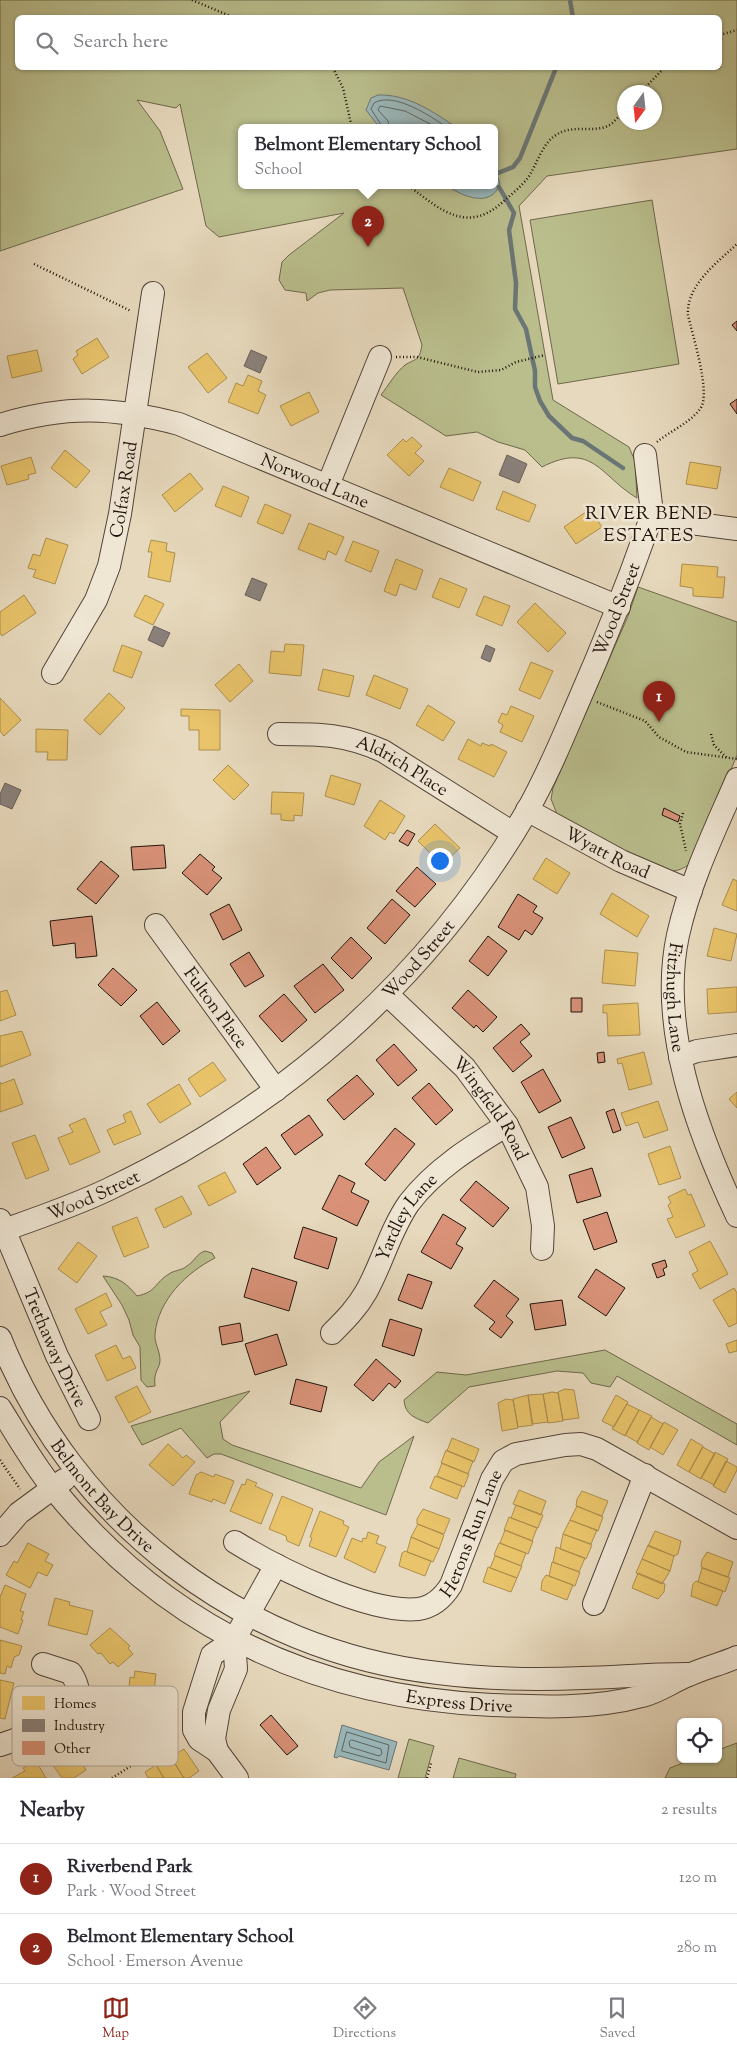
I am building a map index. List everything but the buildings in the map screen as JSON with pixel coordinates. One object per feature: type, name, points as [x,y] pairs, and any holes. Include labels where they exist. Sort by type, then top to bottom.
[{"type":"street","name":"Colfax Road","points":[[53,673],[96,600],[109,566],[120,514],[152,304]]},
{"type":"street","points":[[328,485],[380,358]]},
{"type":"street","name":"Norwood Lane","points":[[0,424],[54,412],[85,410],[135,413],[202,432],[619,607]]},
{"type":"street","points":[[645,458],[653,521],[660,519],[737,528]]},
{"type":"street","name":"Wood Street","points":[[2,1225],[104,1191],[151,1168],[213,1133],[276,1090],[330,1049],[388,995],[459,914],[527,810],[581,696],[619,607],[648,526],[653,521]]},
{"type":"street","name":"Aldrich Place","points":[[279,734],[324,734],[362,742],[384,751],[513,833]]},
{"type":"street","name":"Fitzhugh Lane","points":[[737,779],[690,890],[678,936],[672,978],[674,1022],[680,1057],[707,1144],[737,1216]]},
{"type":"street","name":"Wyatt Road","points":[[527,810],[621,860],[690,890]]},
{"type":"street","name":"Fulton Place","points":[[156,924],[276,1090]]},
{"type":"street","name":"Wingfield Road","points":[[388,995],[465,1068],[507,1125],[537,1186],[543,1226],[542,1249]]},
{"type":"street","points":[[680,1057],[697,1051],[737,1045]]},
{"type":"street","name":"Yardley Lane","points":[[332,1333],[348,1317],[367,1291],[408,1204],[433,1177],[460,1153],[507,1125]]},
{"type":"street","name":"Trethaway Drive","points":[[2,1225],[57,1356],[89,1419]]},
{"type":"street","name":"Belmont Bay Drive","points":[[0,1338],[26,1395],[76,1473],[143,1542],[190,1580],[248,1616]]},
{"type":"street","name":"Belmont Bay Drive","points":[[0,1408],[52,1487],[98,1537],[138,1575],[187,1610],[234,1640]]},
{"type":"street","name":"Herons Run Lane","points":[[235,1542],[276,1565],[362,1600],[394,1608],[419,1609],[442,1598],[451,1585],[492,1479],[503,1461],[510,1457],[565,1445],[581,1444],[597,1449],[737,1528]]},
{"type":"street","points":[[0,1535],[18,1513],[52,1487],[76,1473]]},
{"type":"street","points":[[594,1604],[645,1475]]},
{"type":"street","points":[[237,1778],[217,1751],[214,1739],[219,1710],[228,1684],[236,1669],[234,1640],[276,1565]]},
{"type":"street","name":"Express Drive","points":[[248,1616],[273,1628],[351,1656],[437,1673],[540,1678],[689,1674]]},
{"type":"street","name":"Express Drive","points":[[234,1640],[282,1662],[346,1683],[391,1694],[468,1704],[536,1706],[613,1702],[652,1694],[689,1674],[737,1657]]},
{"type":"street","points":[[43,1664],[71,1673],[77,1686]]},
{"type":"street","points":[[0,1745],[12,1741]]},
{"type":"path","points":[[192,0],[228,15]]},
{"type":"path","points":[[722,34],[737,30]]},
{"type":"path","points":[[334,70],[343,88],[351,124]]},
{"type":"path","points":[[648,85],[662,70]]},
{"type":"path","points":[[413,189],[442,210],[461,218],[477,218],[499,206],[514,192],[528,176],[545,146],[556,135],[569,129],[607,126],[617,117]]},
{"type":"path","points":[[645,458],[655,444],[693,416],[703,404],[704,390],[688,315],[688,305],[692,294],[707,272],[737,244]]},
{"type":"path","points":[[34,264],[123,308],[152,304]]},
{"type":"path","points":[[380,358],[417,357],[478,372],[501,370],[516,362],[545,355]]},
{"type":"path","points":[[581,696],[640,718],[659,737],[680,749],[694,754],[737,759]]},
{"type":"path","points":[[711,734],[714,746],[728,759]]},
{"type":"path","points":[[683,813],[680,824],[687,855]]},
{"type":"path","points":[[0,1460],[23,1492]]},
{"type":"path","points":[[178,1736],[185,1731]]},
{"type":"path","points":[[429,1763],[431,1764],[427,1777],[433,1778]]},
{"type":"path","points":[[112,1778],[131,1766]]},
{"type":"green space","points":[[0,0],[737,0],[737,149],[547,176],[519,206],[553,400],[629,447],[635,461],[637,498],[595,464],[573,458],[559,460],[542,467],[525,450],[498,442],[477,432],[446,436],[381,395],[395,375],[405,365],[418,357],[421,350],[422,345],[403,288],[330,290],[318,293],[307,301],[306,293],[285,290],[279,280],[282,262],[344,213],[219,237],[206,226],[180,104],[176,108],[137,100],[160,131],[183,189],[0,251]]},
{"type":"green space","points":[[652,200],[679,364],[558,384],[530,220]]},
{"type":"green space","points":[[638,587],[737,622],[737,755],[693,862],[675,871],[647,864],[557,814],[551,799],[553,788],[628,616]]},
{"type":"green space","points":[[205,1251],[212,1253],[215,1258],[185,1279],[168,1299],[162,1310],[155,1334],[160,1363],[155,1377],[155,1386],[147,1387],[141,1380],[140,1347],[133,1335],[122,1305],[103,1276],[122,1282],[137,1296],[152,1290],[164,1277],[185,1268]]},
{"type":"green space","points":[[605,1350],[737,1424],[737,1445],[617,1376],[610,1387],[591,1383],[583,1373],[557,1371],[469,1387],[428,1423],[412,1415],[406,1409],[404,1400],[437,1372],[466,1375]]},
{"type":"green space","points":[[250,1391],[220,1422],[223,1439],[232,1445],[361,1488],[379,1462],[414,1436],[386,1515],[221,1454],[214,1454],[207,1458],[181,1428],[142,1445],[131,1426]]},
{"type":"green space","points":[[409,1739],[434,1746],[425,1778],[398,1778]]},
{"type":"green space","points":[[737,1743],[737,1778],[665,1778],[670,1768],[683,1763],[722,1763],[722,1749]]},
{"type":"green space","points":[[459,1758],[516,1774],[515,1778],[453,1778]]},
{"type":"water","points":[[378,95],[400,97],[430,110],[451,124],[377,124],[366,110],[371,98]]},
{"type":"water","points":[[452,189],[497,189],[490,196],[484,198],[469,197]]},
{"type":"water","points":[[342,1725],[397,1742],[389,1770],[339,1756],[337,1758],[334,1757]]},
{"type":"waterway","points":[[570,0],[572,15]]},
{"type":"waterway","points":[[498,173],[513,167],[520,158],[555,70]]},
{"type":"waterway","points":[[499,187],[514,213],[509,230],[516,283],[515,309],[526,329],[535,371],[535,387],[540,401],[549,416],[572,438],[583,441],[623,468]]},
{"type":"place","name":"Belmont Elementary School","points":[[368,247]]},
{"type":"place","name":"Riverbend Park","points":[[659,722]]},
{"type":"district","name":"RIVER BEND ESTATES","points":[[649,523]]}]
